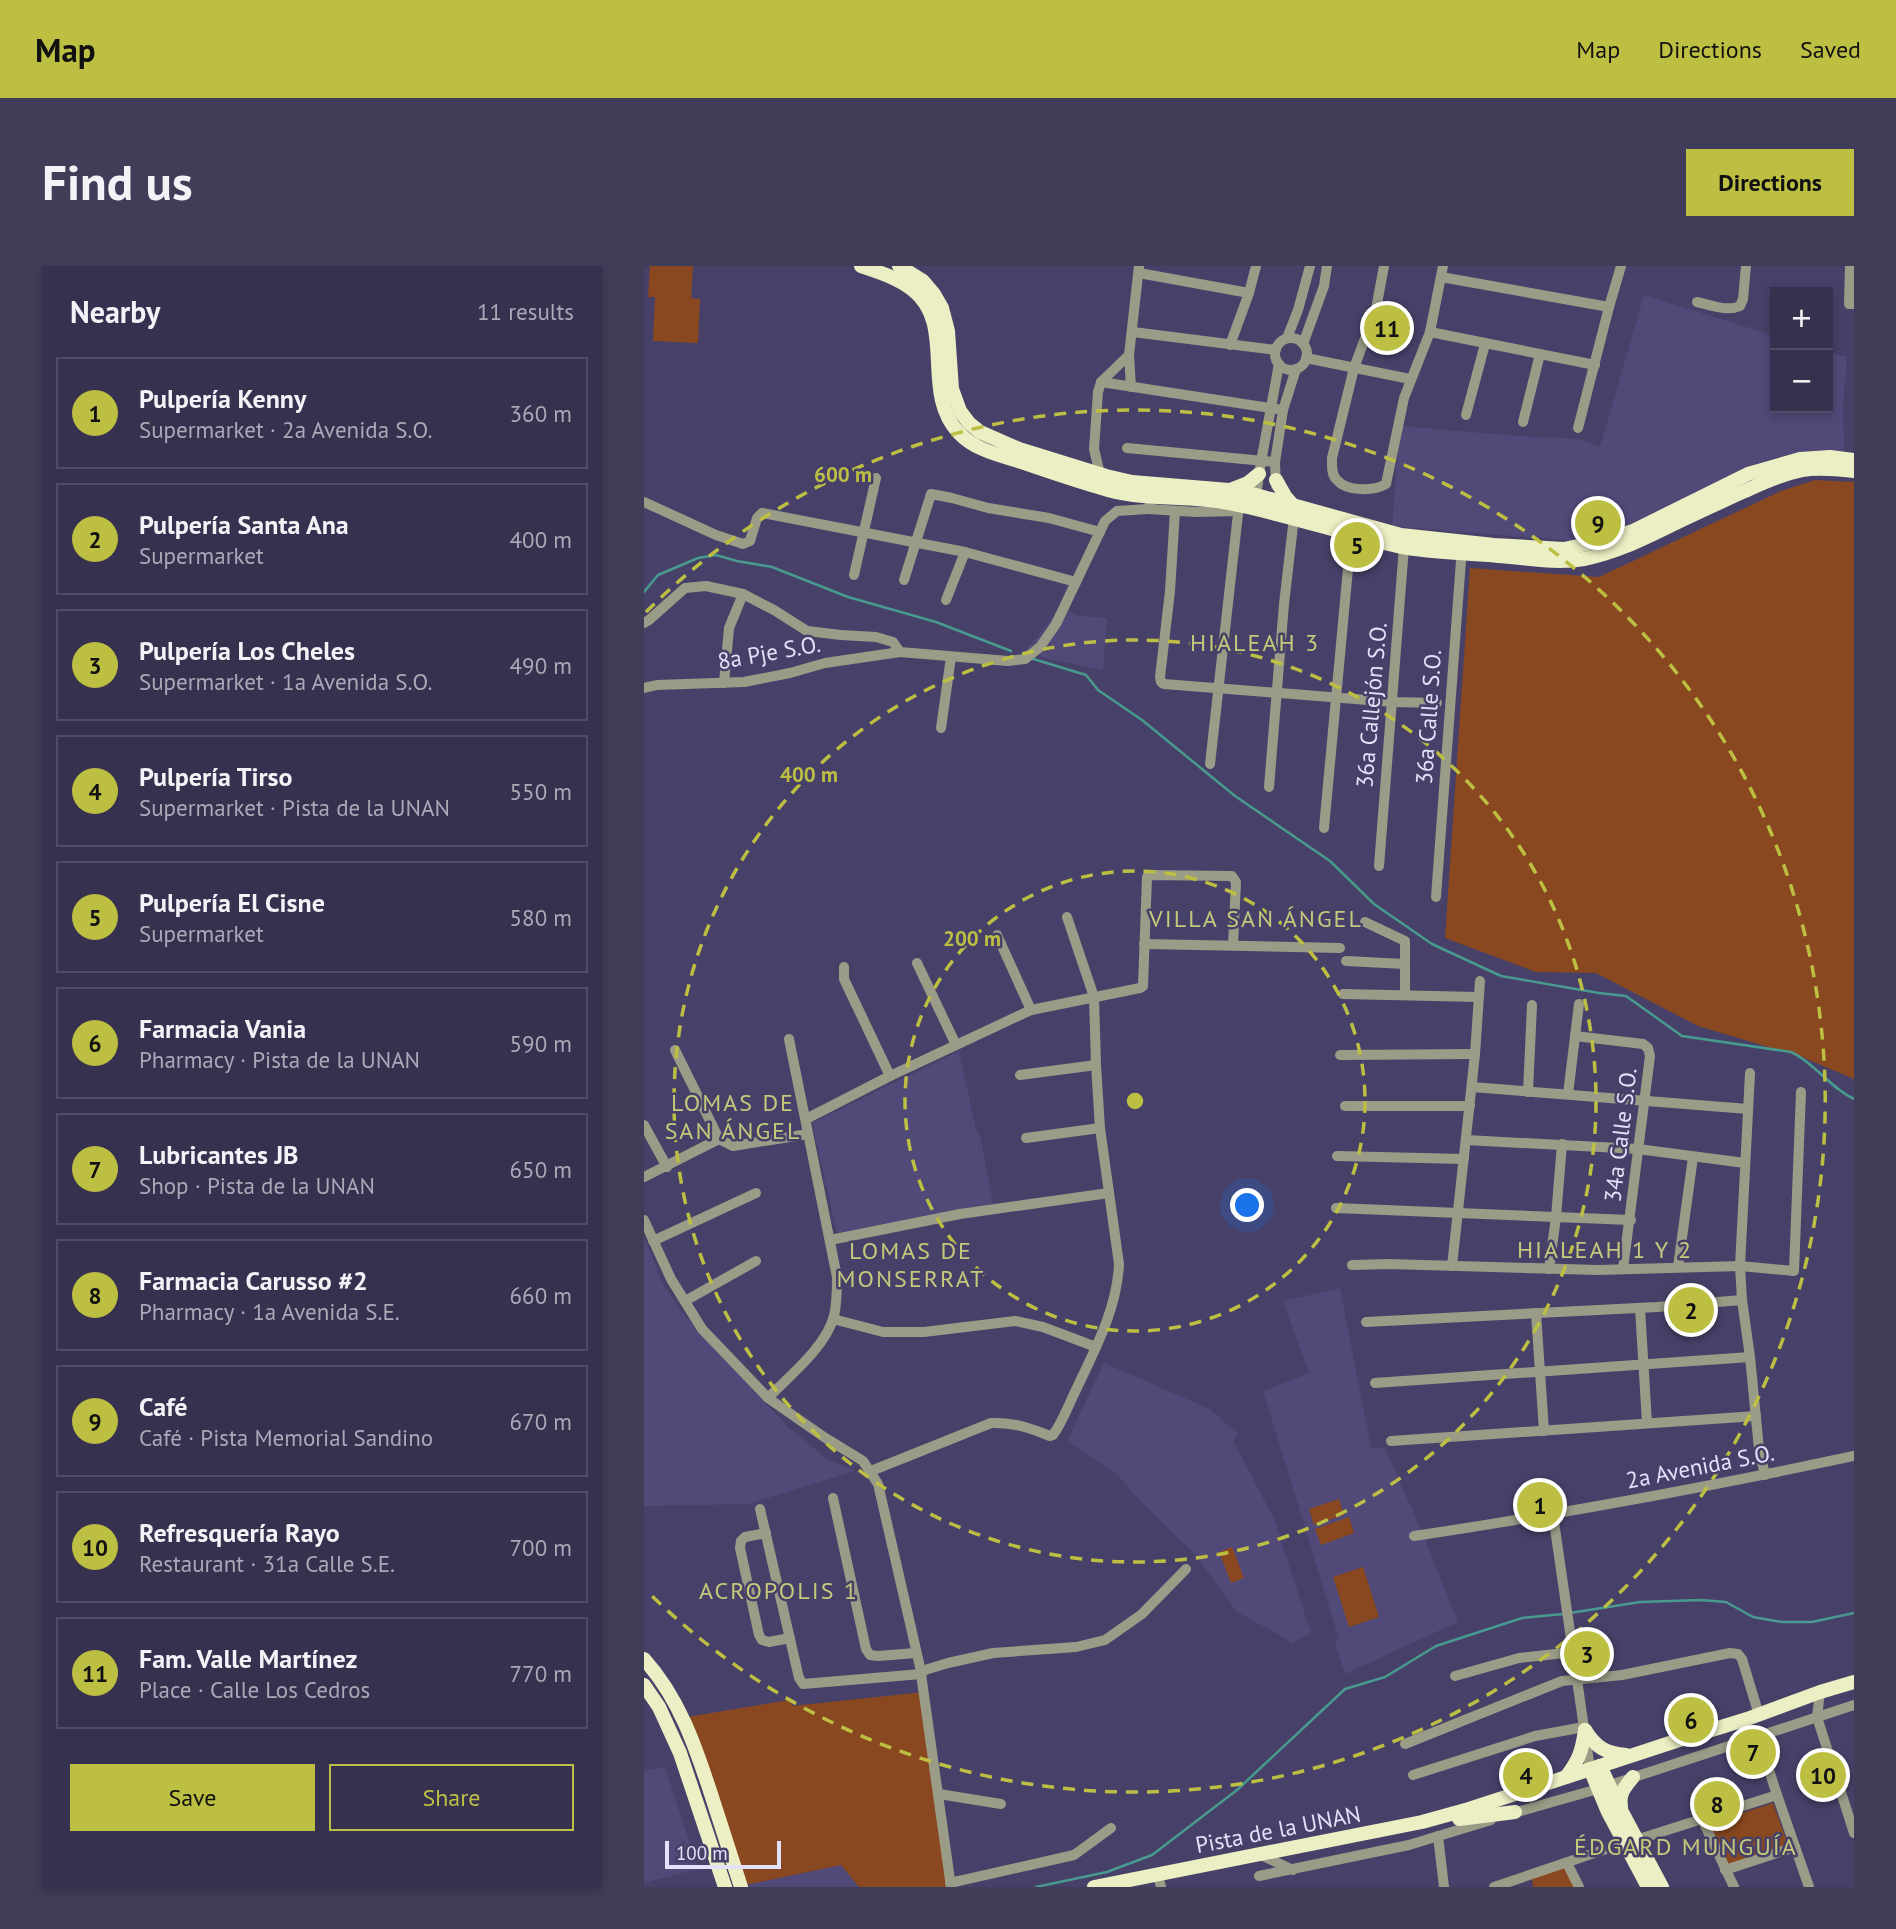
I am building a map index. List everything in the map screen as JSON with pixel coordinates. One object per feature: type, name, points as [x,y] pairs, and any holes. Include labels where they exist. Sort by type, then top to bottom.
[{"type":"main road","points":[[861,266],[893,278],[914,290],[924,302],[931,314],[935,330],[939,394],[944,411],[965,440],[977,447],[1150,503],[1196,499],[1239,508],[1255,502]]},
{"type":"main road","points":[[899,266],[923,281],[942,308],[948,331],[952,389],[960,411],[969,423],[994,439],[1106,476],[1141,483],[1229,491],[1255,502],[1401,535],[1462,547],[1566,561],[1604,554],[1634,544],[1776,477],[1802,470],[1829,468],[1854,471]]},
{"type":"main road","points":[[1276,480],[1293,511],[1351,536],[1404,547],[1494,545],[1564,549],[1633,531],[1748,474],[1800,459],[1830,457],[1854,460]]},
{"type":"main road","points":[[1229,491],[1248,482],[1260,468]]},
{"type":"main road","points":[[1150,503],[1156,490],[1177,491],[1188,487]]},
{"type":"main road","points":[[1707,495],[1717,498],[1735,491],[1745,491]]},
{"type":"main road","points":[[1682,520],[1686,514],[1704,505],[1707,495]]},
{"type":"main road","points":[[644,1659],[660,1678],[689,1732],[741,1887]]},
{"type":"main road","name":"Pista de la UNAN","points":[[1094,1887],[1160,1881],[1261,1855],[1433,1819],[1565,1778],[1599,1777],[1633,1756],[1854,1682]]},
{"type":"main road","points":[[644,1685],[659,1707],[680,1753],[725,1887]]},
{"type":"main road","points":[[1585,1729],[1591,1741],[1600,1749],[1633,1756]]},
{"type":"main road","points":[[1565,1778],[1582,1751],[1585,1729]]},
{"type":"main road","name":"Pista de la UNAN","points":[[1469,1809],[1500,1805],[1599,1777],[1679,1750],[1710,1731]]},
{"type":"main road","points":[[1599,1777],[1622,1812]]},
{"type":"main road","points":[[1599,1777],[1630,1841],[1648,1887]]},
{"type":"main road","points":[[1633,1777],[1622,1790],[1622,1812],[1630,1841],[1662,1887]]},
{"type":"main road","points":[[1433,1819],[1515,1812]]},
{"type":"street","points":[[1230,345],[1256,266]]},
{"type":"street","points":[[1296,369],[1287,369],[1279,364],[1276,350],[1279,343],[1287,338],[1310,266]]},
{"type":"street","points":[[1303,344],[1320,299],[1327,266]]},
{"type":"street","points":[[1384,266],[1376,309],[1354,368],[1332,458],[1335,480],[1359,489],[1378,489],[1386,484],[1390,475],[1404,398],[1430,332],[1442,272],[1609,307]]},
{"type":"street","points":[[1578,428],[1621,266]]},
{"type":"street","points":[[1698,302],[1723,309],[1740,306],[1746,266]]},
{"type":"street","points":[[1850,266],[1849,303],[1854,304]]},
{"type":"street","points":[[1130,387],[1129,355],[1139,270],[1249,293]]},
{"type":"street","points":[[1133,332],[1276,350]]},
{"type":"street","points":[[1430,332],[1595,365]]},
{"type":"street","points":[[1273,505],[1275,462],[1283,410],[1296,369],[1306,358],[1303,344],[1296,339],[1287,338]]},
{"type":"street","points":[[1466,415],[1485,344]]},
{"type":"street","points":[[1523,422],[1540,354]]},
{"type":"street","points":[[1106,476],[1099,470],[1094,449],[1098,392],[1101,382],[1129,355]]},
{"type":"street","points":[[1306,358],[1410,379]]},
{"type":"street","points":[[1255,502],[1279,364]]},
{"type":"street","points":[[1101,382],[1283,410]]},
{"type":"street","points":[[1127,448],[1260,468],[1275,462]]},
{"type":"street","points":[[1078,467],[1094,449]]},
{"type":"street","points":[[854,575],[876,478]]},
{"type":"street","points":[[904,580],[931,494],[988,508],[1049,518],[1100,532]]},
{"type":"street","points":[[644,502],[716,535],[743,544],[750,541],[757,518],[762,513],[964,552],[1076,582]]},
{"type":"street","points":[[644,623],[685,588],[706,586],[743,594],[807,631],[876,637],[893,642],[900,652],[1008,661],[1025,659],[1041,648],[1056,624],[1105,521],[1117,511],[1150,503],[1175,511],[1239,508],[1210,764]]},
{"type":"street","points":[[1175,511],[1161,682],[1337,698],[1437,703]]},
{"type":"street","points":[[1269,786],[1293,511]]},
{"type":"street","points":[[1324,828],[1351,536]]},
{"type":"street","name":"36a Callejón S.O.","points":[[1379,866],[1404,547]]},
{"type":"street","name":"36a Calle S.O.","points":[[1436,897],[1462,547]]},
{"type":"street","points":[[946,600],[964,552]]},
{"type":"street","points":[[724,683],[729,628],[743,594]]},
{"type":"street","name":"8a Pje S.O.","points":[[644,688],[657,685],[744,682],[825,663],[900,652]]},
{"type":"street","points":[[941,728],[951,657]]},
{"type":"street","points":[[806,1119],[1031,1010],[1143,986],[1149,875],[1232,876],[1236,881],[1233,946]]},
{"type":"street","points":[[871,1471],[991,1423],[1028,1427],[1053,1435],[1096,1347],[1114,1302],[1119,1264],[1100,1128],[1094,997],[1067,917]]},
{"type":"street","points":[[1365,922],[1405,941],[1405,995]]},
{"type":"street","points":[[997,935],[1031,1010]]},
{"type":"street","points":[[1144,944],[1340,948]]},
{"type":"street","points":[[1346,961],[1405,964]]},
{"type":"street","points":[[918,963],[956,1045]]},
{"type":"street","points":[[844,967],[844,979],[890,1076]]},
{"type":"street","points":[[1452,1266],[1472,1087],[1480,981]]},
{"type":"street","points":[[1343,994],[1478,997]]},
{"type":"street","points":[[1567,1094],[1579,1004]]},
{"type":"street","points":[[1528,1092],[1532,1005]]},
{"type":"street","name":"34a Calle S.O.","points":[[1575,1036],[1643,1044],[1648,1048],[1650,1056],[1623,1269]]},
{"type":"street","points":[[768,1398],[824,1339],[833,1319],[837,1297],[837,1277],[789,1039]]},
{"type":"street","points":[[676,1050],[719,1139],[733,1146],[808,1134]]},
{"type":"street","points":[[1340,1055],[1475,1054]]},
{"type":"street","points":[[1020,1075],[1096,1065]]},
{"type":"street","points":[[1750,1073],[1740,1266],[1759,1449],[1765,1475]]},
{"type":"street","points":[[1472,1087],[1748,1109]]},
{"type":"street","points":[[1352,1265],[1549,1269],[1740,1266],[1794,1271],[1801,1092]]},
{"type":"street","points":[[1345,1106],[1469,1106]]},
{"type":"street","points":[[644,1125],[667,1167]]},
{"type":"street","points":[[1026,1138],[1100,1128]]},
{"type":"street","points":[[644,1177],[719,1139]]},
{"type":"street","points":[[1466,1140],[1638,1149],[1745,1163]]},
{"type":"street","points":[[1549,1269],[1562,1144]]},
{"type":"street","points":[[1337,1156],[1464,1158]]},
{"type":"street","points":[[1678,1267],[1693,1157]]},
{"type":"street","points":[[653,1241],[756,1193]]},
{"type":"street","points":[[830,1240],[960,1214],[1109,1193]]},
{"type":"street","points":[[1336,1208],[1631,1220]]},
{"type":"street","points":[[644,1220],[671,1279],[702,1329],[768,1398],[863,1461],[878,1484],[922,1670],[951,1885],[1074,1855],[1111,1828]]},
{"type":"street","points":[[685,1301],[756,1261]]},
{"type":"street","points":[[1366,1322],[1742,1300]]},
{"type":"street","points":[[1640,1308],[1647,1423]]},
{"type":"street","points":[[1536,1313],[1544,1431]]},
{"type":"street","points":[[833,1319],[883,1332],[924,1332],[1015,1321],[1043,1327],[1096,1347]]},
{"type":"street","points":[[1375,1382],[1750,1357]]},
{"type":"street","points":[[1391,1441],[1756,1416]]},
{"type":"street","name":"2a Avenida S.O.","points":[[1414,1536],[1553,1515],[1854,1457]]},
{"type":"street","points":[[833,1498],[866,1649],[870,1655],[877,1656],[916,1653]]},
{"type":"street","points":[[760,1509],[799,1678],[803,1684],[922,1670],[993,1653],[1076,1647],[1105,1640],[1142,1614],[1186,1569]]},
{"type":"street","points":[[1553,1515],[1585,1729],[1599,1777]]},
{"type":"street","points":[[766,1533],[745,1536],[740,1548],[759,1635],[762,1640],[769,1642],[790,1638]]},
{"type":"street","points":[[1455,1676],[1519,1658],[1574,1652]]},
{"type":"street","points":[[1405,1744],[1562,1681],[1622,1675],[1730,1653],[1738,1654],[1742,1658],[1759,1715]]},
{"type":"street","points":[[1820,1692],[1817,1717],[1850,1809],[1854,1833]]},
{"type":"street","points":[[1259,1876],[1438,1836],[1515,1812],[1599,1777],[1633,1777],[1854,1705]]},
{"type":"street","points":[[1413,1775],[1535,1737],[1585,1729]]},
{"type":"street","points":[[1758,1736],[1809,1887]]},
{"type":"street","points":[[939,1794],[1001,1804]]},
{"type":"street","points":[[1500,1886],[1630,1841],[1777,1795]]},
{"type":"street","points":[[1702,1819],[1734,1887]]},
{"type":"street","points":[[1438,1836],[1444,1887]]},
{"type":"street","points":[[1725,1870],[1795,1847]]},
{"type":"street","points":[[1261,1855],[1293,1870]]},
{"type":"street","points":[[1567,1863],[1579,1887]]},
{"type":"shaded area","points":[[650,266],[693,266],[691,298],[700,299],[698,343],[653,341],[655,297],[648,297]]},
{"type":"shaded area","points":[[1644,295],[1770,334],[1770,413],[1833,413],[1833,353],[1847,357],[1843,404],[1844,451],[1799,452],[1767,460],[1621,529],[1575,541],[1392,526],[1400,426],[1579,439],[1600,447]]},
{"type":"shaded area","points":[[1815,480],[1854,482],[1854,1079],[1802,1057],[1698,1026],[1596,973],[1536,972],[1445,938],[1470,568],[1599,577],[1781,491]]},
{"type":"shaded area","points":[[1061,607],[1079,616],[1107,618],[1103,670],[1045,658],[1027,649]]},
{"type":"shaded area","points":[[959,1051],[976,1129],[981,1139],[993,1204],[837,1233],[812,1123]]},
{"type":"shaded area","points":[[644,1236],[662,1282],[682,1312],[717,1352],[789,1428],[827,1459],[855,1471],[748,1504],[644,1506]]},
{"type":"shaded area","points":[[1340,1288],[1371,1448],[1385,1448],[1458,1622],[1345,1674],[1335,1643],[1339,1639],[1263,1391],[1309,1373],[1283,1301]]},
{"type":"shaded area","points":[[1104,1363],[1210,1409],[1238,1434],[1233,1440],[1274,1519],[1311,1633],[1293,1643],[1236,1611],[1194,1553],[1141,1502],[1118,1475],[1067,1441]]},
{"type":"shaded area","points":[[1339,1499],[1344,1515],[1314,1525],[1309,1509]]},
{"type":"shaded area","points":[[1349,1517],[1354,1533],[1321,1545],[1315,1529]]},
{"type":"shaded area","points":[[1232,1547],[1244,1578],[1231,1583],[1219,1552]]},
{"type":"shaded area","points":[[1363,1567],[1379,1617],[1349,1627],[1333,1577]]},
{"type":"shaded area","points":[[924,1692],[951,1887],[859,1887],[841,1865],[745,1885],[684,1720],[693,1716],[790,1700],[792,1706]]},
{"type":"shaded area","points":[[665,1767],[698,1869],[644,1883],[644,1771]]},
{"type":"shaded area","points":[[1773,1803],[1788,1845],[1728,1865],[1708,1824]]},
{"type":"shaded area","points":[[841,1865],[859,1887],[745,1885]]},
{"type":"shaded area","points":[[1565,1867],[1575,1887],[1533,1887],[1532,1878]]},
{"type":"waterway","points":[[644,592],[658,575],[698,558],[716,555],[772,567],[848,597],[936,622],[1011,651]]},
{"type":"waterway","points":[[1030,658],[1086,675],[1098,690],[1142,720],[1235,796],[1330,861],[1374,904],[1432,944],[1501,976],[1626,996],[1682,1036],[1791,1052],[1808,1062],[1837,1089],[1854,1099]]},
{"type":"waterway","points":[[1570,1613],[1640,1602],[1701,1600],[1726,1602],[1753,1617],[1782,1622],[1812,1622],[1854,1613]]},
{"type":"waterway","points":[[1036,1887],[1107,1872],[1152,1855],[1237,1790],[1345,1689],[1385,1677],[1436,1646],[1522,1618],[1563,1614]]},
{"type":"place","name":"Fam. Valle Martínez","points":[[1387,328]]},
{"type":"place","name":"Café","points":[[1598,523]]},
{"type":"place","name":"Pulpería El Cisne","points":[[1357,545]]},
{"type":"place","name":"Pulpería Santa Ana","points":[[1691,1310]]},
{"type":"place","name":"Pulpería Kenny","points":[[1540,1505]]},
{"type":"place","name":"Pulpería Los Cheles","points":[[1587,1654]]},
{"type":"place","name":"Farmacia Vania","points":[[1691,1720]]},
{"type":"place","name":"Lubricantes JB","points":[[1753,1752]]},
{"type":"place","name":"Pulpería Tirso","points":[[1526,1775]]},
{"type":"place","name":"Refresquería Rayo","points":[[1823,1775]]},
{"type":"place","name":"Farmacia Carusso #2","points":[[1717,1804]]},
{"type":"district","name":"HIALEAH 3","points":[[1255,642]]},
{"type":"district","name":"VILLA SAN ÁNGEL","points":[[1256,918]]},
{"type":"district","name":"LOMAS DE SAN ÁNGEL","points":[[733,1116]]},
{"type":"district","name":"HIALEAH 1 Y 2","points":[[1605,1249]]},
{"type":"district","name":"LOMAS DE MONSERRAT","points":[[911,1264]]},
{"type":"district","name":"ACROPOLIS 1","points":[[779,1590]]},
{"type":"district","name":"ÉDGARD MUNGUÍA","points":[[1686,1846]]}]
